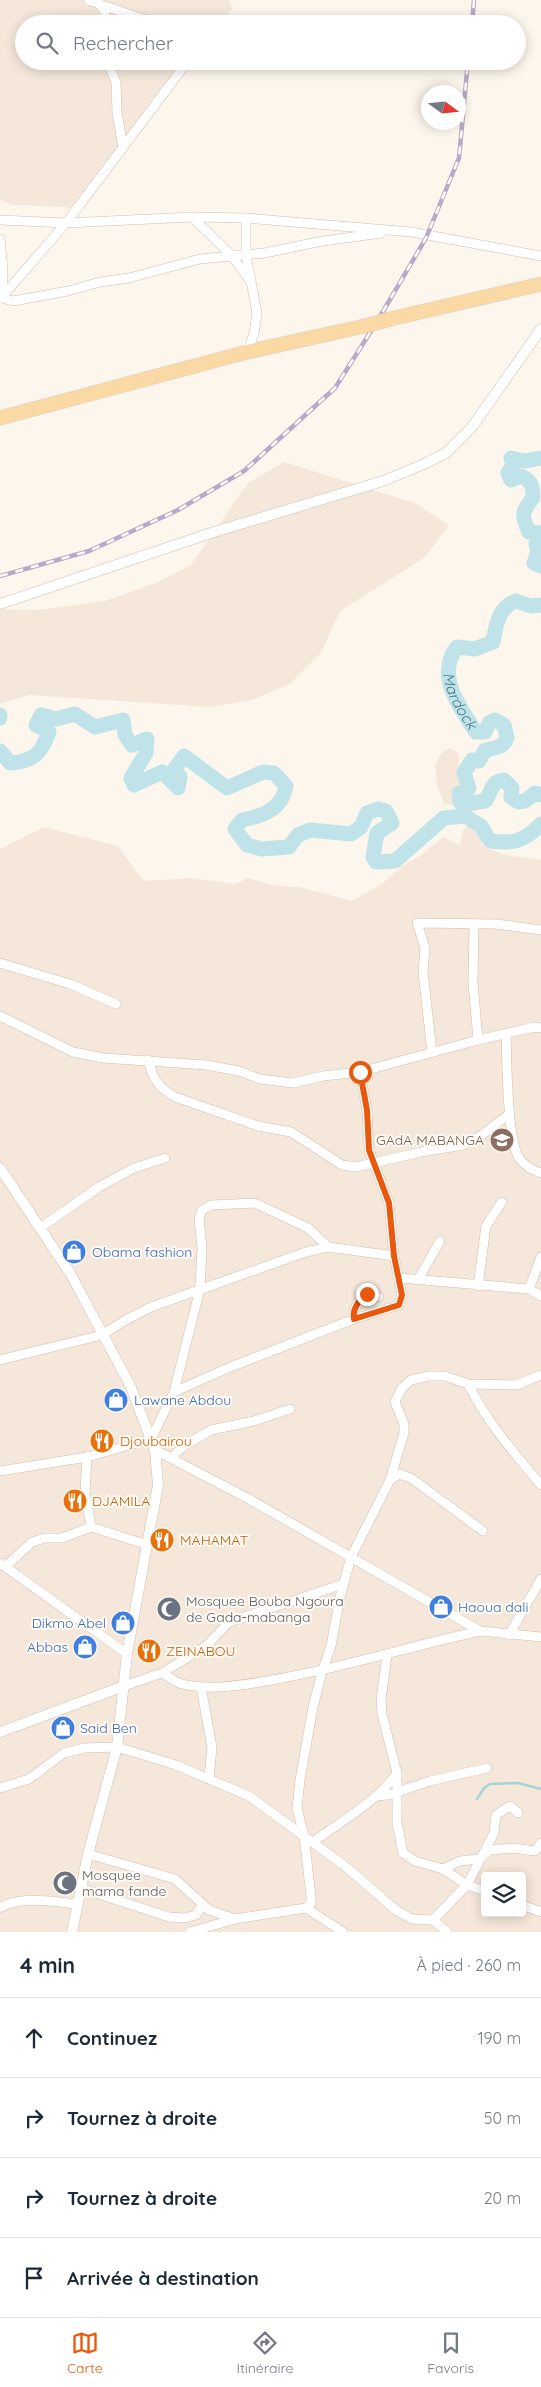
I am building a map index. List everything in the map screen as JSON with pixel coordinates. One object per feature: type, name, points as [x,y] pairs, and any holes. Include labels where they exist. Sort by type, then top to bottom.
[{"type":"main road","points":[[0,418],[247,352],[541,284]]},
{"type":"street","points":[[88,0],[135,15]]},
{"type":"street","points":[[100,5],[105,11],[105,15]]},
{"type":"street","points":[[111,70],[116,82],[117,112],[123,148]]},
{"type":"street","points":[[1,299],[66,224],[181,70]]},
{"type":"street","points":[[192,217],[231,255],[251,282]]},
{"type":"street","points":[[0,220],[66,224],[192,217],[246,218],[394,231],[541,256]]},
{"type":"street","points":[[246,218],[246,255],[257,313],[254,334],[247,352]]},
{"type":"street","points":[[1,299],[13,301],[68,291],[100,282],[157,272],[200,259],[246,255],[394,231]]},
{"type":"street","points":[[0,238],[3,270],[1,299]]},
{"type":"street","points":[[0,604],[214,532],[383,481],[446,453],[472,427],[541,329]]},
{"type":"street","points":[[432,1052],[423,972],[425,948],[417,923],[419,921],[474,925],[496,924],[541,930]]},
{"type":"street","points":[[474,925],[473,983],[478,1040]]},
{"type":"street","points":[[0,963],[70,984],[116,1004]]},
{"type":"street","points":[[0,1016],[73,1052],[103,1058],[206,1065],[239,1071],[260,1079],[293,1083],[323,1076],[360,1072],[478,1040],[534,1027],[541,1028]]},
{"type":"street","points":[[506,1035],[510,1114],[518,1157],[534,1171],[541,1173]]},
{"type":"street","points":[[148,1060],[153,1079],[162,1090],[175,1097],[258,1126],[291,1132],[342,1165],[356,1167],[420,1152],[463,1146],[482,1135],[510,1114]]},
{"type":"street","points":[[174,1392],[228,1368],[354,1319],[399,1305],[402,1295],[394,1256],[389,1203],[369,1150],[367,1110],[360,1072]]},
{"type":"street","points":[[40,1228],[113,1179],[134,1168],[165,1158]]},
{"type":"street","points":[[0,1168],[4,1180],[40,1228],[70,1273],[130,1385],[151,1439],[158,1485],[127,1654],[117,1747],[88,1854],[72,1932]]},
{"type":"street","points":[[478,1286],[486,1226],[502,1202]]},
{"type":"street","points":[[0,1471],[87,1457],[151,1439],[174,1392],[200,1288],[202,1248],[199,1219],[202,1210],[211,1205],[255,1203],[308,1228],[328,1247]]},
{"type":"street","points":[[419,1278],[440,1241]]},
{"type":"street","points":[[0,1360],[102,1335],[124,1320],[151,1307],[200,1288],[306,1252],[328,1247],[394,1256]]},
{"type":"street","points":[[529,1289],[541,1257]]},
{"type":"street","points":[[400,1278],[419,1278],[478,1286],[529,1289],[541,1296]]},
{"type":"street","points":[[354,1319],[354,1312],[364,1296],[367,1294],[379,1297]]},
{"type":"street","points":[[188,1932],[235,1919],[306,1908],[311,1903],[312,1896],[304,1836],[297,1808],[313,1707],[331,1646],[343,1584],[351,1557],[390,1480],[404,1433],[404,1424],[396,1402],[402,1388],[412,1380],[429,1376],[445,1376],[468,1384],[517,1384],[541,1375]]},
{"type":"street","points":[[468,1384],[480,1408],[496,1431],[541,1485]]},
{"type":"street","points":[[172,1457],[185,1445],[211,1430],[254,1421],[290,1409]]},
{"type":"street","points":[[154,1450],[172,1457],[480,1631]]},
{"type":"street","points":[[87,1457],[85,1491],[91,1527]]},
{"type":"street","points":[[390,1480],[400,1474],[412,1478],[483,1531]]},
{"type":"street","points":[[127,1654],[2,1565],[32,1542],[45,1538],[62,1538],[91,1527],[148,1544]]},
{"type":"street","points":[[510,1635],[541,1579]]},
{"type":"street","points":[[0,1732],[162,1673],[206,1646],[229,1622],[343,1584]]},
{"type":"street","points":[[162,1673],[180,1684],[201,1686],[246,1685],[322,1672],[431,1641],[480,1631],[541,1637]]},
{"type":"street","points":[[387,1655],[381,1700],[382,1714],[398,1773],[397,1823],[403,1853],[414,1861],[443,1869],[467,1885],[481,1890]]},
{"type":"street","points":[[201,1686],[212,1747],[209,1779]]},
{"type":"street","points":[[0,1788],[29,1779],[64,1754],[85,1748],[117,1747],[176,1765],[250,1796],[313,1842],[397,1911],[412,1920],[433,1920],[447,1932]]},
{"type":"street","points":[[375,1796],[398,1792],[430,1781],[487,1768]]},
{"type":"street","points":[[313,1842],[375,1796],[398,1773]]},
{"type":"street","points":[[433,1920],[467,1885],[494,1834],[496,1814],[510,1806],[518,1813]]},
{"type":"street","points":[[443,1869],[460,1862],[479,1859],[486,1852],[505,1848],[535,1851],[541,1844]]},
{"type":"street","points":[[88,1854],[175,1879],[209,1910],[235,1919]]},
{"type":"street","points":[[80,1888],[169,1917],[184,1918],[196,1915]]},
{"type":"street","points":[[0,1908],[8,1903],[43,1901],[77,1904]]},
{"type":"street","points":[[188,1932],[203,1904]]},
{"type":"street","points":[[526,1906],[541,1912]]},
{"type":"street","points":[[306,1908],[343,1932]]},
{"type":"shaded area","points":[[0,0],[230,0],[232,9],[228,15],[15,15],[15,70],[187,70],[84,208],[11,205],[0,199]]},
{"type":"shaded area","points":[[284,462],[415,503],[449,525],[424,558],[340,611],[321,653],[290,684],[251,700],[210,707],[29,695],[0,704],[0,609],[37,610],[105,601],[153,584],[190,566],[248,483]]},
{"type":"shaded area","points":[[448,748],[458,752],[461,777],[455,806],[444,804],[437,785],[435,764],[440,755]]},
{"type":"shaded area","points":[[473,818],[489,826],[481,845],[504,855],[541,860],[541,1932],[0,1932],[0,849],[44,827],[118,846],[143,881],[191,878],[235,884],[248,878],[277,886],[299,887],[352,901],[383,883],[402,866],[421,855],[443,837],[460,846],[463,831]]},
{"type":"waterway","name":"Mardock","points":[[541,458],[525,461],[511,458],[513,465],[508,473],[511,480],[521,476],[531,484],[533,497],[525,510],[524,521],[529,532],[541,533]]},
{"type":"waterway","name":"Mardock","points":[[541,539],[536,544],[538,551],[534,563],[541,566]]},
{"type":"waterway","name":"Mardock","points":[[541,605],[531,606],[516,601],[510,604],[499,618],[493,642],[475,649],[457,647],[448,669],[452,691],[463,713],[476,732],[485,732],[489,723],[495,720],[504,725],[507,737],[506,741],[496,748],[485,750],[479,761],[472,760],[464,773],[469,788],[465,793],[459,793],[460,802],[467,804],[485,801],[494,785],[504,780],[512,788],[511,797],[518,802],[525,801],[535,793],[541,795]]},
{"type":"waterway","points":[[0,751],[10,763],[31,758],[43,746],[49,732],[36,725],[41,715],[56,719],[75,714],[95,727],[123,720],[125,735],[132,745],[147,739],[146,753],[131,778],[134,785],[162,772],[178,788],[180,777],[174,770],[184,756],[227,788],[263,772],[274,773],[286,786],[280,801],[264,814],[242,820],[235,829],[247,845],[262,849],[289,847],[298,835],[310,830],[351,834],[361,827],[367,813],[378,809],[386,811],[392,823],[377,833],[373,857],[376,862],[395,861],[444,818],[465,816],[481,826],[490,841],[498,842],[524,838],[541,824]]},
{"type":"waterway","points":[[477,1799],[484,1788],[490,1784],[518,1783],[541,1789]]},
{"type":"railway","points":[[473,15],[474,0]]},
{"type":"railway","points":[[0,576],[89,551],[178,510],[244,471],[335,388],[426,238],[459,158],[467,70]]},
{"type":"place","name":"GAdA MABANGA","points":[[502,1140]]},
{"type":"place","name":"Obama fashion","points":[[74,1252]]},
{"type":"place","name":"Lawane Abdou","points":[[116,1400]]},
{"type":"place","name":"Djoubairou","points":[[102,1441]]},
{"type":"place","name":"DJAMILA","points":[[75,1501]]},
{"type":"place","name":"MAHAMAT","points":[[162,1540]]},
{"type":"place","name":"Haoua dali","points":[[441,1607]]},
{"type":"place","name":"Mosquee Bouba Ngoura de Gada-mabanga","points":[[169,1609]]},
{"type":"place","name":"Dikmo Abel","points":[[123,1623]]},
{"type":"place","name":"Abbas","points":[[85,1647]]},
{"type":"place","name":"ZEINABOU","points":[[149,1651]]},
{"type":"place","name":"Said Ben","points":[[63,1728]]},
{"type":"place","name":"Mosquee mama fande","points":[[65,1883]]},
{"type":"route","points":[[360,1072],[367,1110],[369,1150],[389,1203],[394,1256],[402,1295],[399,1305],[354,1319],[353,1314],[360,1300],[367,1294]]}]
